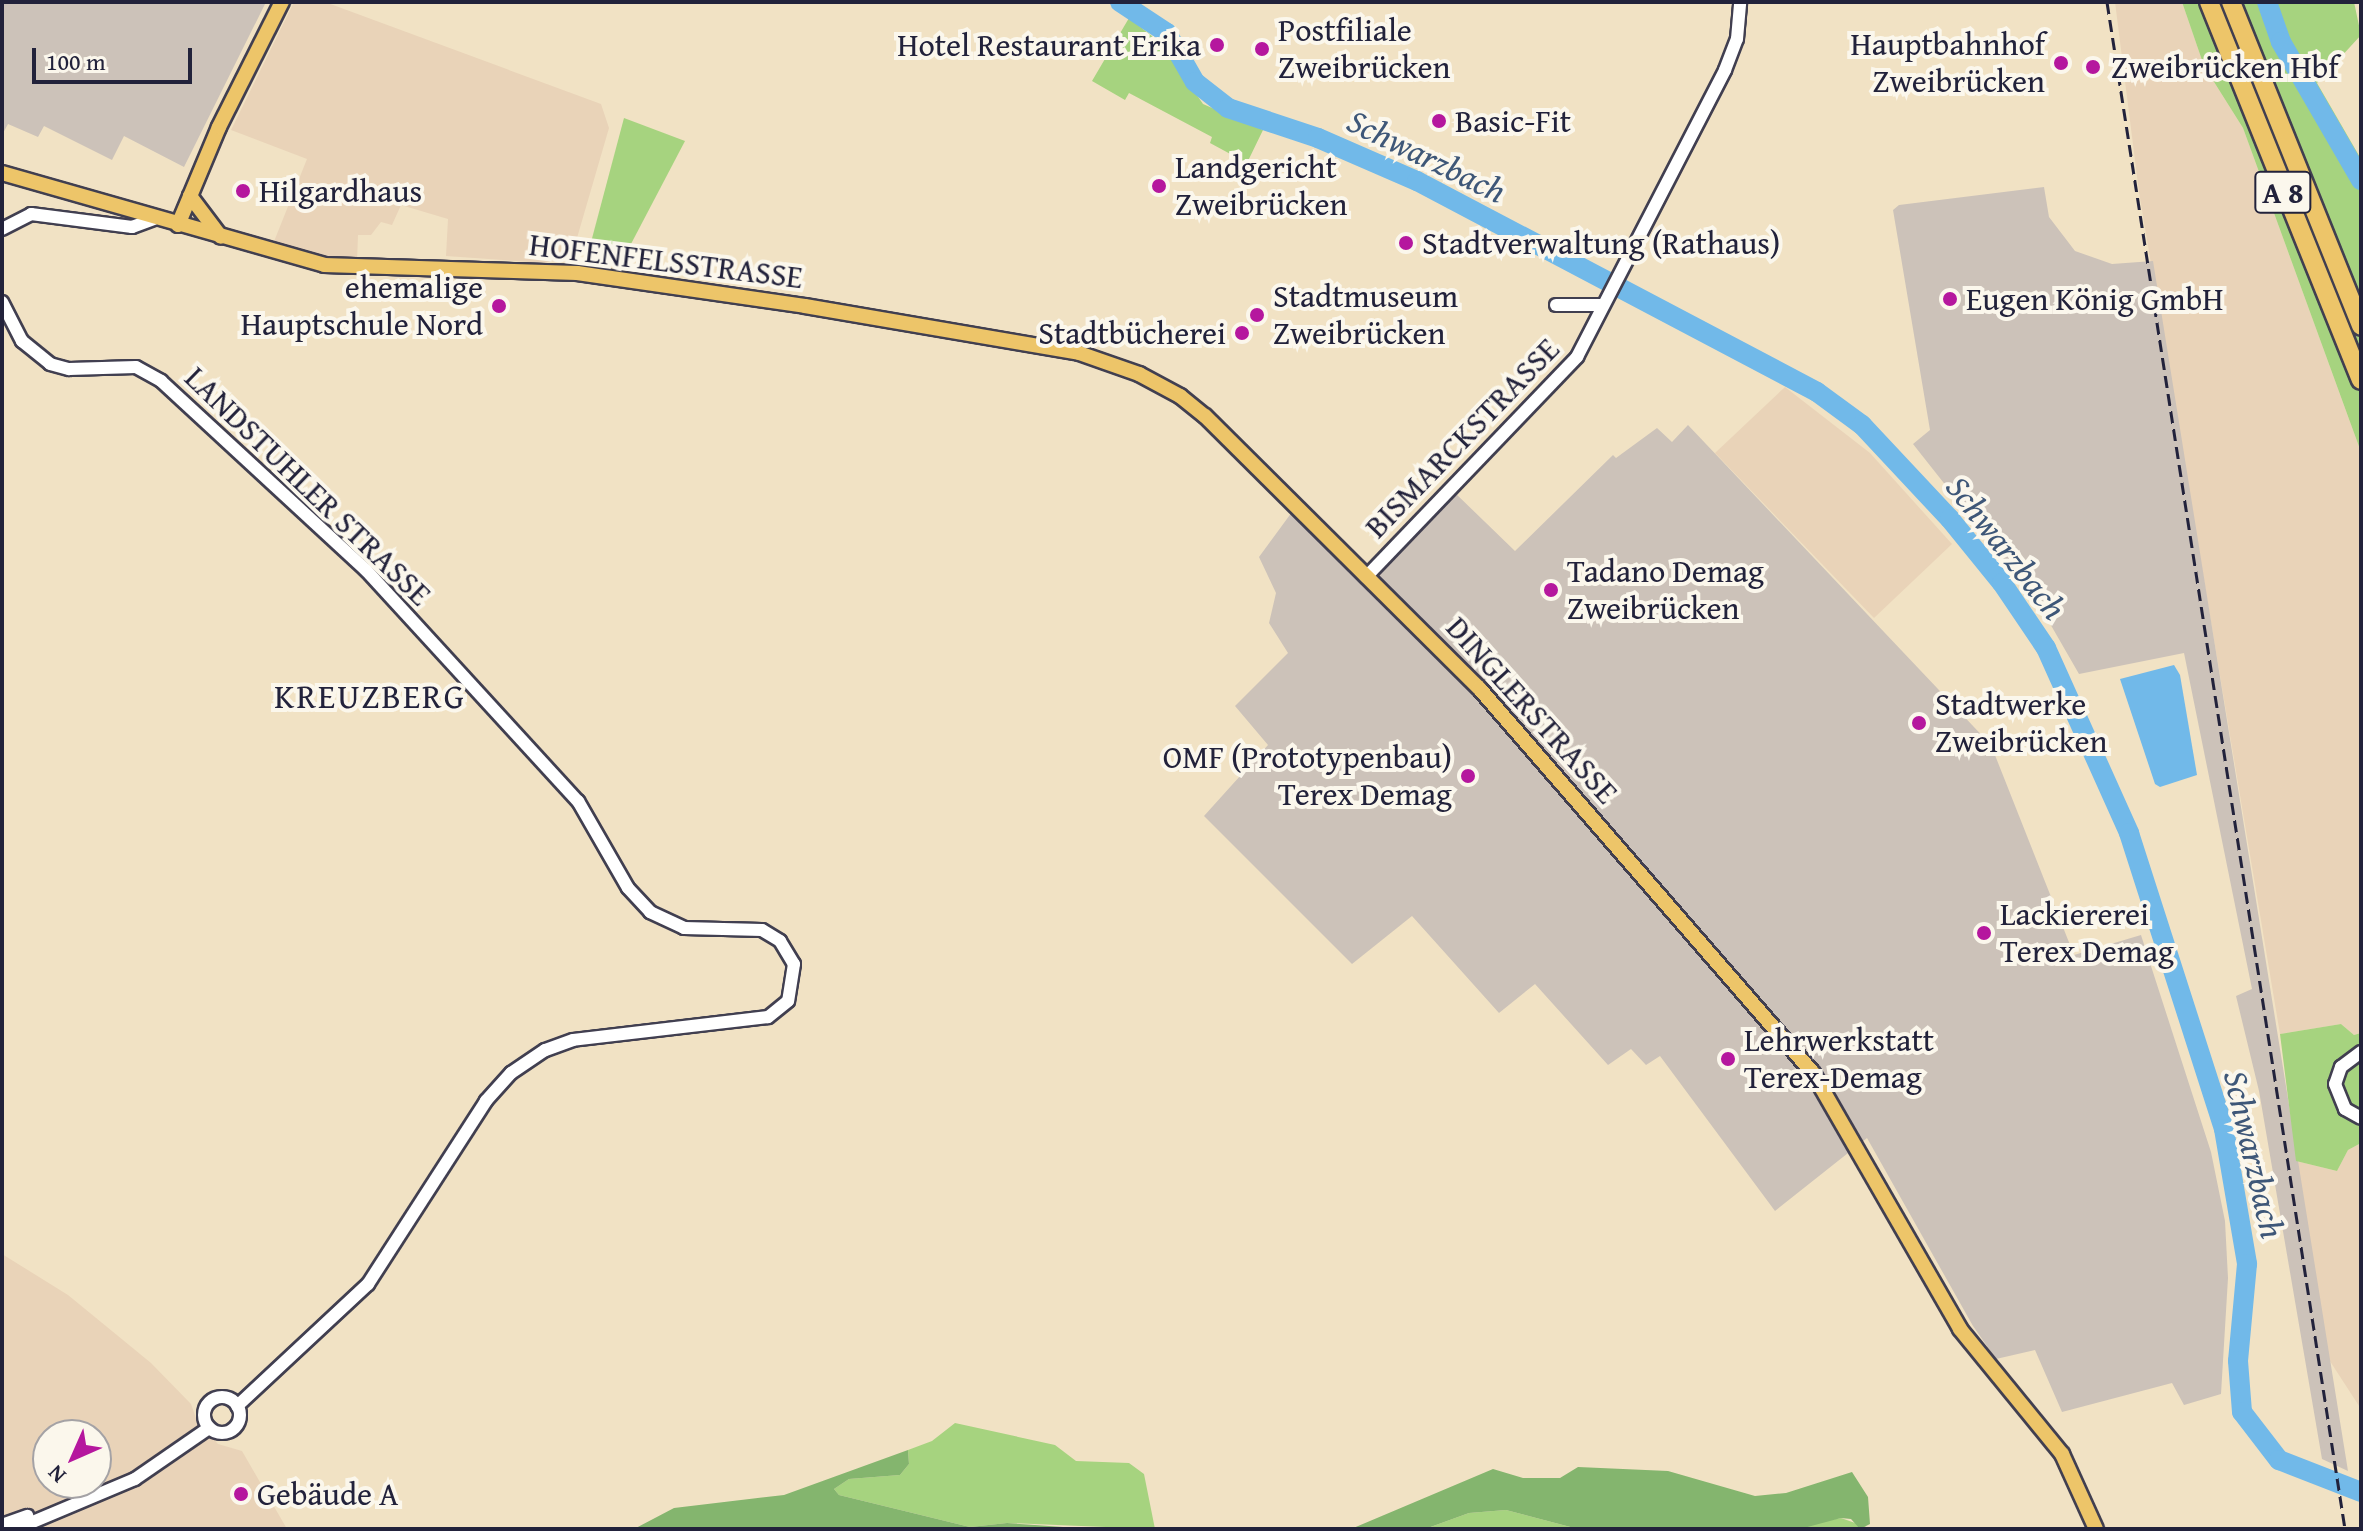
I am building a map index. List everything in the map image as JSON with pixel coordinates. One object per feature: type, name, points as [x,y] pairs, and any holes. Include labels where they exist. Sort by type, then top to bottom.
[{"type":"highway","name":"A 8","points":[[2209,2],[2361,380]]},
{"type":"highway","name":"A 8","points":[[2231,2],[2361,326]]},
{"type":"main road","points":[[178,225],[282,2]]},
{"type":"main road","name":"HOFENFELSSTRASSE","points":[[2,173],[154,219],[344,269],[600,275],[939,327],[1108,361],[1180,396]]},
{"type":"main road","points":[[190,196],[222,237]]},
{"type":"main road","name":"DINGLERSTRASSE","points":[[1180,396],[1488,698],[1821,1083],[1960,1329],[2062,1454],[2096,1529]]},
{"type":"street","name":"BISMARCKSTRASSE","points":[[1366,577],[1459,474],[1570,366],[1725,70],[1737,39],[1740,2]]},
{"type":"street","points":[[2,229],[31,214],[132,227],[154,219]]},
{"type":"street","name":"LANDSTUHLER STRASSE","points":[[2,302],[22,341],[50,364],[69,369],[136,367],[161,381],[366,570],[578,801],[628,888],[650,912],[684,928],[762,930],[780,941],[794,964],[788,1001],[768,1017],[573,1040],[545,1050],[511,1073],[486,1101],[368,1284],[237,1406],[234,1429],[221,1433],[209,1428]]},
{"type":"street","points":[[1556,305],[1604,303]]},
{"type":"street","points":[[2361,1052],[2341,1067],[2335,1084],[2345,1109],[2361,1118]]},
{"type":"street","points":[[16,1529],[153,1469],[209,1428],[204,1413],[209,1403],[224,1398],[237,1406]]},
{"type":"street","points":[[2,1525],[61,1508]]},
{"type":"shaded area","points":[[2,2],[266,2],[184,167],[124,136],[112,160],[44,126],[38,137],[8,124],[2,135]]},
{"type":"shaded area","points":[[294,2],[325,2],[601,104],[609,128],[577,238],[564,257],[545,263],[446,256],[448,219],[401,205],[392,225],[381,222],[371,235],[358,235],[357,262],[273,244],[307,159],[231,130]]},
{"type":"shaded area","points":[[2115,2],[2182,2],[2204,66],[2243,128],[2361,452],[2361,1033],[2354,1035],[2341,1024],[2280,1034],[2139,192]]},
{"type":"shaded area","points":[[2044,187],[2049,217],[2075,251],[2112,264],[2153,261],[2348,1471],[2322,1459],[2259,1091],[2236,996],[2252,989],[2184,653],[2079,674],[2037,601],[1913,444],[1930,430],[1893,210],[1899,205]]},
{"type":"shaded area","points":[[1785,387],[1870,453],[1952,544],[1874,618],[1715,453]]},
{"type":"shaded area","name":"Tadano Demag Zweibrücken","points":[[1688,425],[1991,745],[2074,955],[2141,935],[2211,1152],[2225,1221],[2228,1278],[2221,1394],[2184,1405],[2172,1383],[2062,1412],[2035,1350],[1996,1359],[1973,1326],[1867,1138],[1775,1211],[1660,1056],[1646,1065],[1631,1049],[1608,1065],[1535,984],[1499,1013],[1412,916],[1352,964],[1204,816],[1268,745],[1235,706],[1288,653],[1269,623],[1276,593],[1259,557],[1292,512],[1368,589],[1453,491],[1515,551],[1613,455],[1616,458],[1657,428],[1672,442]]},
{"type":"shaded area","points":[[2361,1143],[2361,1409],[2326,1355],[2296,1161],[2337,1171],[2348,1150]]},
{"type":"shaded area","points":[[2,1254],[68,1295],[151,1363],[191,1404],[197,1421],[218,1444],[242,1451],[287,1529],[2,1529]]},
{"type":"green space","points":[[2182,2],[2354,2],[2361,35],[2317,83],[2361,159],[2361,452],[2243,128],[2204,66]]},
{"type":"green space","points":[[1129,18],[1162,44],[1203,104],[1263,130],[1247,163],[1210,143],[1212,137],[1129,93],[1125,100],[1092,81]]},
{"type":"green space","points":[[624,118],[685,141],[621,263],[586,261]]},
{"type":"green space","points":[[2341,1024],[2354,1035],[2361,1033],[2361,1143],[2348,1150],[2337,1171],[2296,1161],[2280,1034]]},
{"type":"green space","points":[[955,1423],[1055,1445],[1076,1461],[1129,1463],[1144,1474],[1155,1529],[1007,1523],[970,1527],[839,1495],[834,1489],[849,1479],[900,1475],[909,1464],[908,1450],[932,1441]]},
{"type":"green space","points":[[908,1450],[909,1464],[900,1475],[849,1479],[834,1489],[839,1495],[970,1527],[1007,1523],[1091,1529],[634,1529],[674,1508],[784,1495]]},
{"type":"green space","points":[[1578,1467],[1668,1471],[1755,1496],[1786,1493],[1852,1472],[1868,1497],[1870,1524],[1860,1529],[1851,1519],[1841,1518],[1800,1529],[1578,1529],[1506,1510],[1469,1513],[1425,1529],[1351,1529],[1493,1469],[1523,1478],[1560,1478]]},
{"type":"green space","points":[[1506,1510],[1578,1529],[1425,1529],[1469,1513]]},
{"type":"green space","points":[[1841,1518],[1872,1529],[1800,1529],[1807,1524]]},
{"type":"water","points":[[2174,665],[2180,675],[2197,775],[2160,787],[2155,784],[2120,679]]},
{"type":"waterway","name":"Schwarzbach","points":[[1120,2],[1167,33],[1195,82],[1228,108],[1318,138],[1417,181],[1817,392],[1862,425],[1950,519],[2002,583],[2046,648],[2129,833],[2224,1129],[2247,1264],[2238,1361],[2242,1412],[2279,1460],[2361,1492]]},
{"type":"waterway","points":[[2267,2],[2281,42],[2361,180]]},
{"type":"railway","points":[[2107,2],[2345,1529]]},
{"type":"place","name":"Hotel Restaurant Erika","points":[[1217,45]]},
{"type":"place","name":"Postfiliale Zweibrücken","points":[[1262,49]]},
{"type":"place","name":"Hauptbahnhof Zweibrücken","points":[[2061,63]]},
{"type":"place","name":"Zweibrücken Hbf","points":[[2093,67]]},
{"type":"place","name":"Basic-Fit","points":[[1439,121]]},
{"type":"place","name":"Landgericht Zweibrücken","points":[[1159,186]]},
{"type":"place","name":"Hilgardhaus","points":[[243,191]]},
{"type":"place","name":"Stadtverwaltung (Rathaus)","points":[[1406,243]]},
{"type":"place","name":"Eugen König GmbH","points":[[1950,299]]},
{"type":"place","name":"ehemalige Hauptschule Nord","points":[[499,306]]},
{"type":"place","name":"Stadtmuseum Zweibrücken","points":[[1257,315]]},
{"type":"place","name":"Stadtbücherei","points":[[1242,333]]},
{"type":"place","name":"Tadano Demag Zweibrücken","points":[[1551,590]]},
{"type":"place","name":"Stadtwerke Zweibrücken","points":[[1919,723]]},
{"type":"place","name":"OMF (Prototypenbau) Terex Demag","points":[[1468,776]]},
{"type":"place","name":"Lackiererei Terex Demag","points":[[1984,933]]},
{"type":"place","name":"Lehrwerkstatt Terex-Demag","points":[[1728,1059]]},
{"type":"place","name":"Gebäude A","points":[[241,1494]]},
{"type":"district","name":"KREUZBERG","points":[[370,696]]}]
